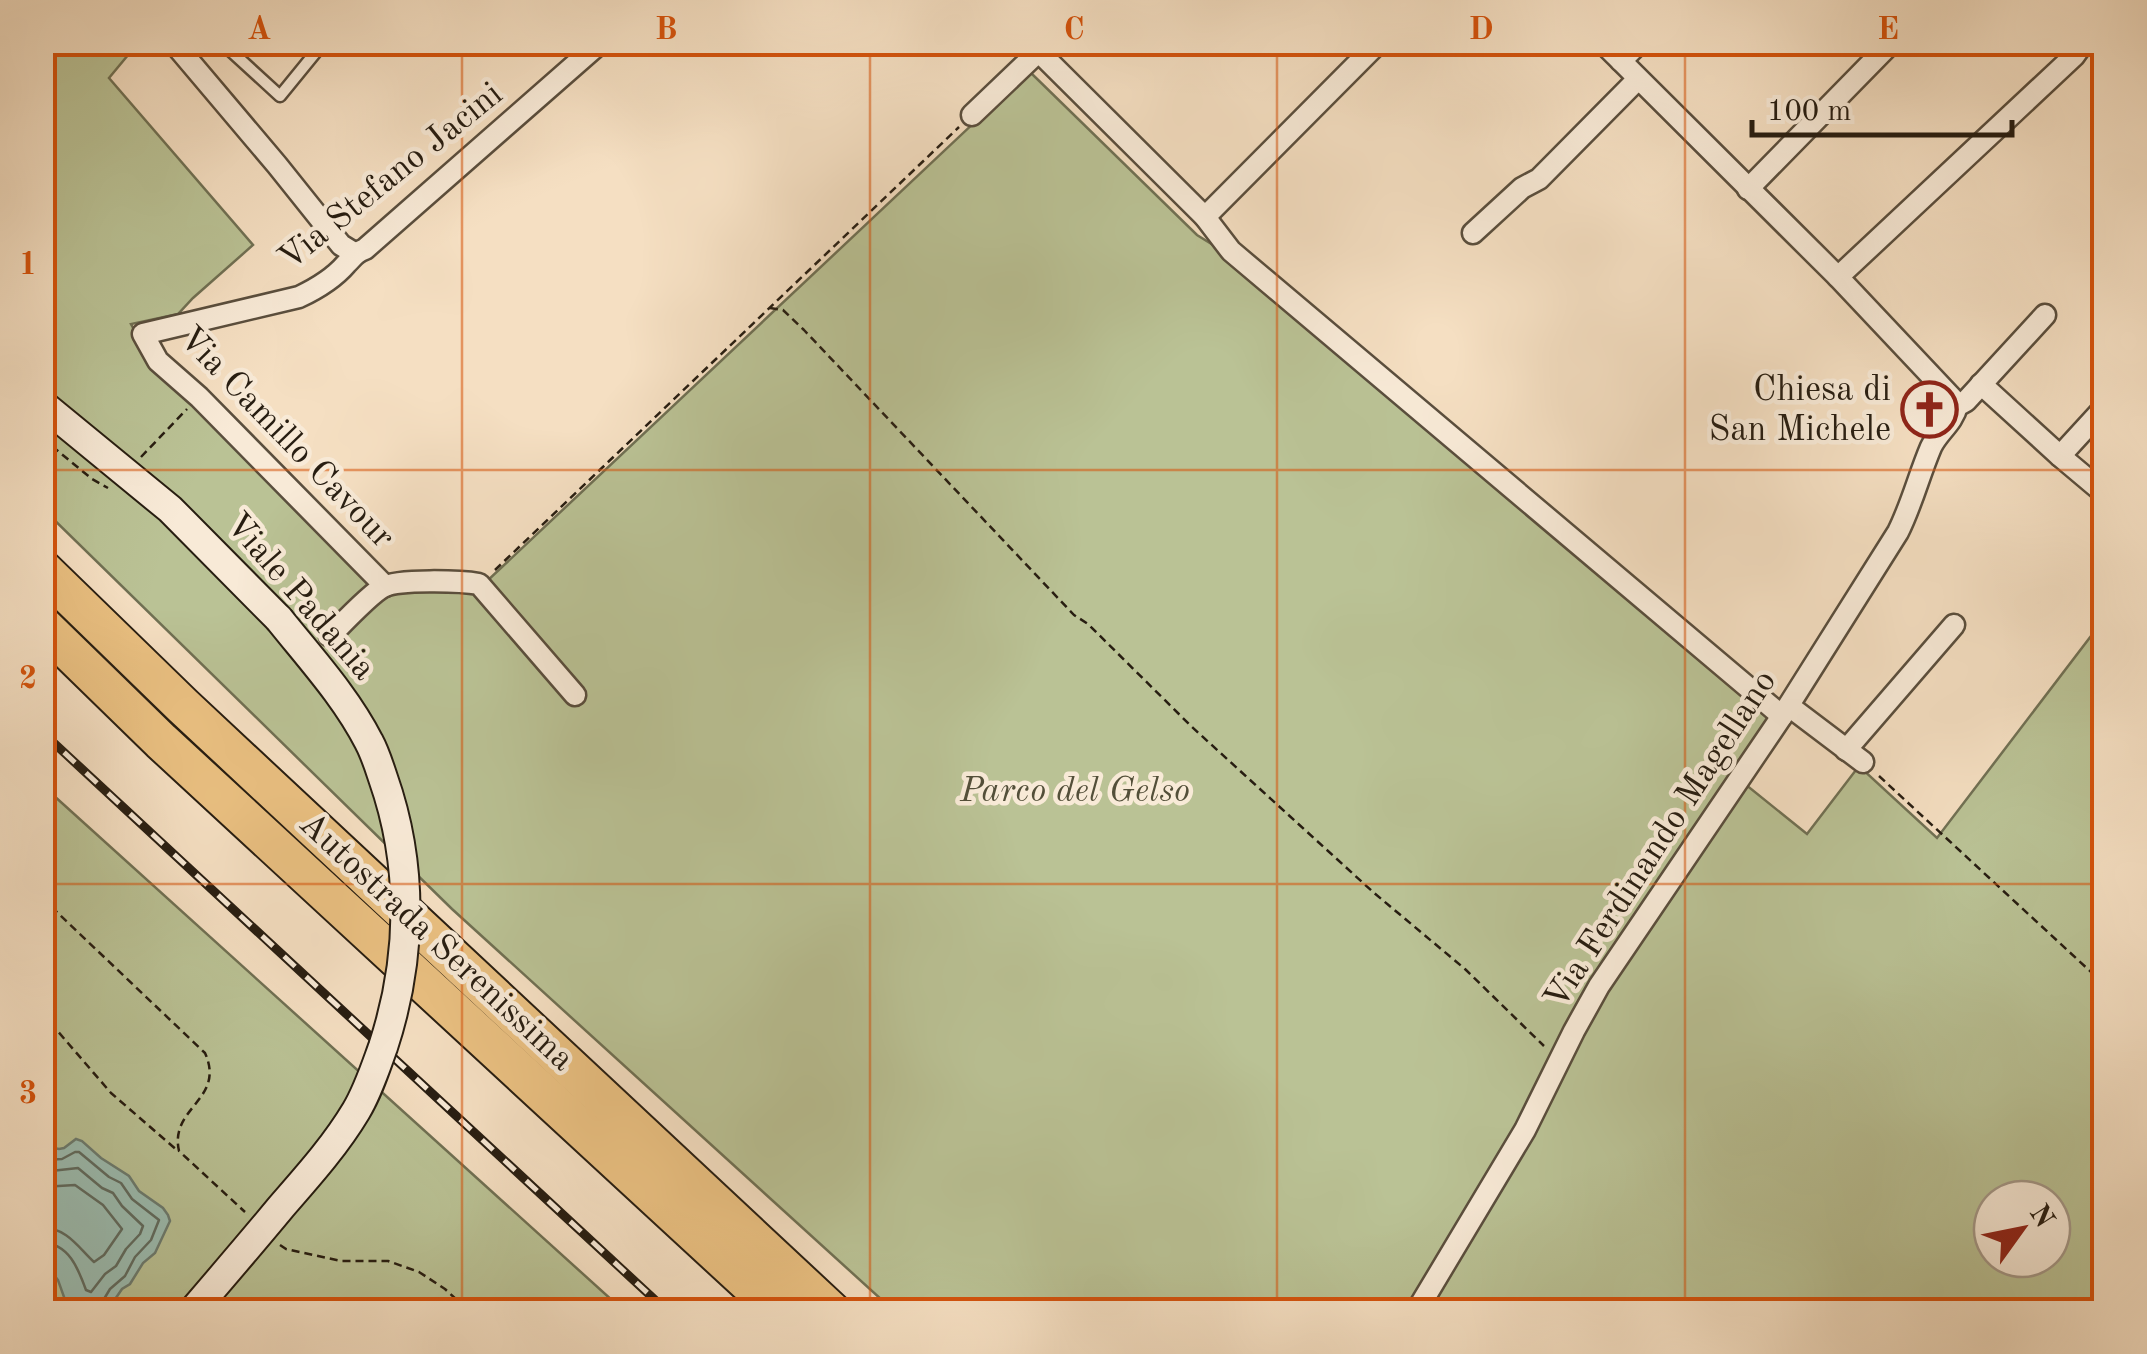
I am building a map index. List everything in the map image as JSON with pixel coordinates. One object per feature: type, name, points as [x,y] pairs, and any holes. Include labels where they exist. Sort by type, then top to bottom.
[{"type":"highway","name":"Autostrada Serenissima","points":[[42,569],[198,720],[832,1312]]},
{"type":"highway","name":"Autostrada Serenissima","points":[[42,625],[161,740],[780,1312]]},
{"type":"street","points":[[173,42],[341,245],[354,253]]},
{"type":"street","name":"Via Stefano Jacini","points":[[142,334],[315,290],[601,42]]},
{"type":"street","points":[[1205,217],[1378,42]]},
{"type":"street","points":[[1602,42],[1838,276],[1957,406]]},
{"type":"street","points":[[1621,61],[1640,42]]},
{"type":"street","points":[[1748,189],[1892,42]]},
{"type":"street","points":[[972,115],[1036,46],[1205,217],[1231,251],[1785,711],[1855,756],[1954,624]]},
{"type":"street","points":[[1838,276],[2074,56],[2078,46]]},
{"type":"street","points":[[1473,233],[1522,188],[1539,179],[1638,79]]},
{"type":"street","name":"Via Ferdinando Magellano","points":[[1416,1312],[1525,1130],[1599,986],[1785,711],[1898,532],[1934,442],[1955,415],[1957,406],[2045,315]]},
{"type":"street","name":"Via Camillo Cavour","points":[[142,334],[158,362],[199,397],[385,586]]},
{"type":"street","points":[[1981,384],[2104,493]]},
{"type":"street","name":"Viale Padania","points":[[42,404],[170,509],[279,619],[344,700],[371,745],[402,842],[406,934],[401,977],[386,1036],[359,1107],[330,1150],[192,1312]]},
{"type":"street","points":[[2060,456],[2104,408]]},
{"type":"street","points":[[330,636],[385,586],[434,581],[479,584],[575,695]]},
{"type":"lane","points":[[221,42],[280,96],[324,42]]},
{"type":"path","points":[[479,584],[972,115]]},
{"type":"path","points":[[770,308],[783,310],[804,330],[1074,615],[1332,855],[1465,968],[1560,1058]]},
{"type":"path","points":[[140,458],[199,397]]},
{"type":"path","points":[[42,438],[92,479],[107,488],[114,484]]},
{"type":"path","points":[[1855,756],[2104,984]]},
{"type":"path","points":[[42,898],[206,1053],[211,1076],[208,1088],[178,1130],[179,1152]]},
{"type":"path","points":[[42,1014],[111,1093],[252,1219]]},
{"type":"path","points":[[277,1243],[286,1250],[341,1261],[388,1262],[419,1272],[470,1312]]},
{"type":"green space","name":"Parco del Gelso","points":[[42,43],[138,43],[109,78],[253,245],[178,314],[131,324],[151,360],[365,573],[485,583],[1029,71],[1197,235],[1226,253],[1773,716],[1735,776],[1807,834],[1859,766],[1937,838],[2104,619],[2104,1311],[894,1311],[452,909],[43,509]]},
{"type":"green space","points":[[42,785],[624,1311],[43,1311]]},
{"type":"water","points":[[76,1139],[129,1176],[139,1191],[163,1208],[170,1221],[155,1253],[107,1311],[69,1311],[58,1280],[43,1261],[43,1153],[49,1147],[64,1148]]},
{"type":"railway","points":[[42,732],[668,1312]]},
{"type":"place","name":"Chiesa di San Michele","points":[[1930,410]]}]
